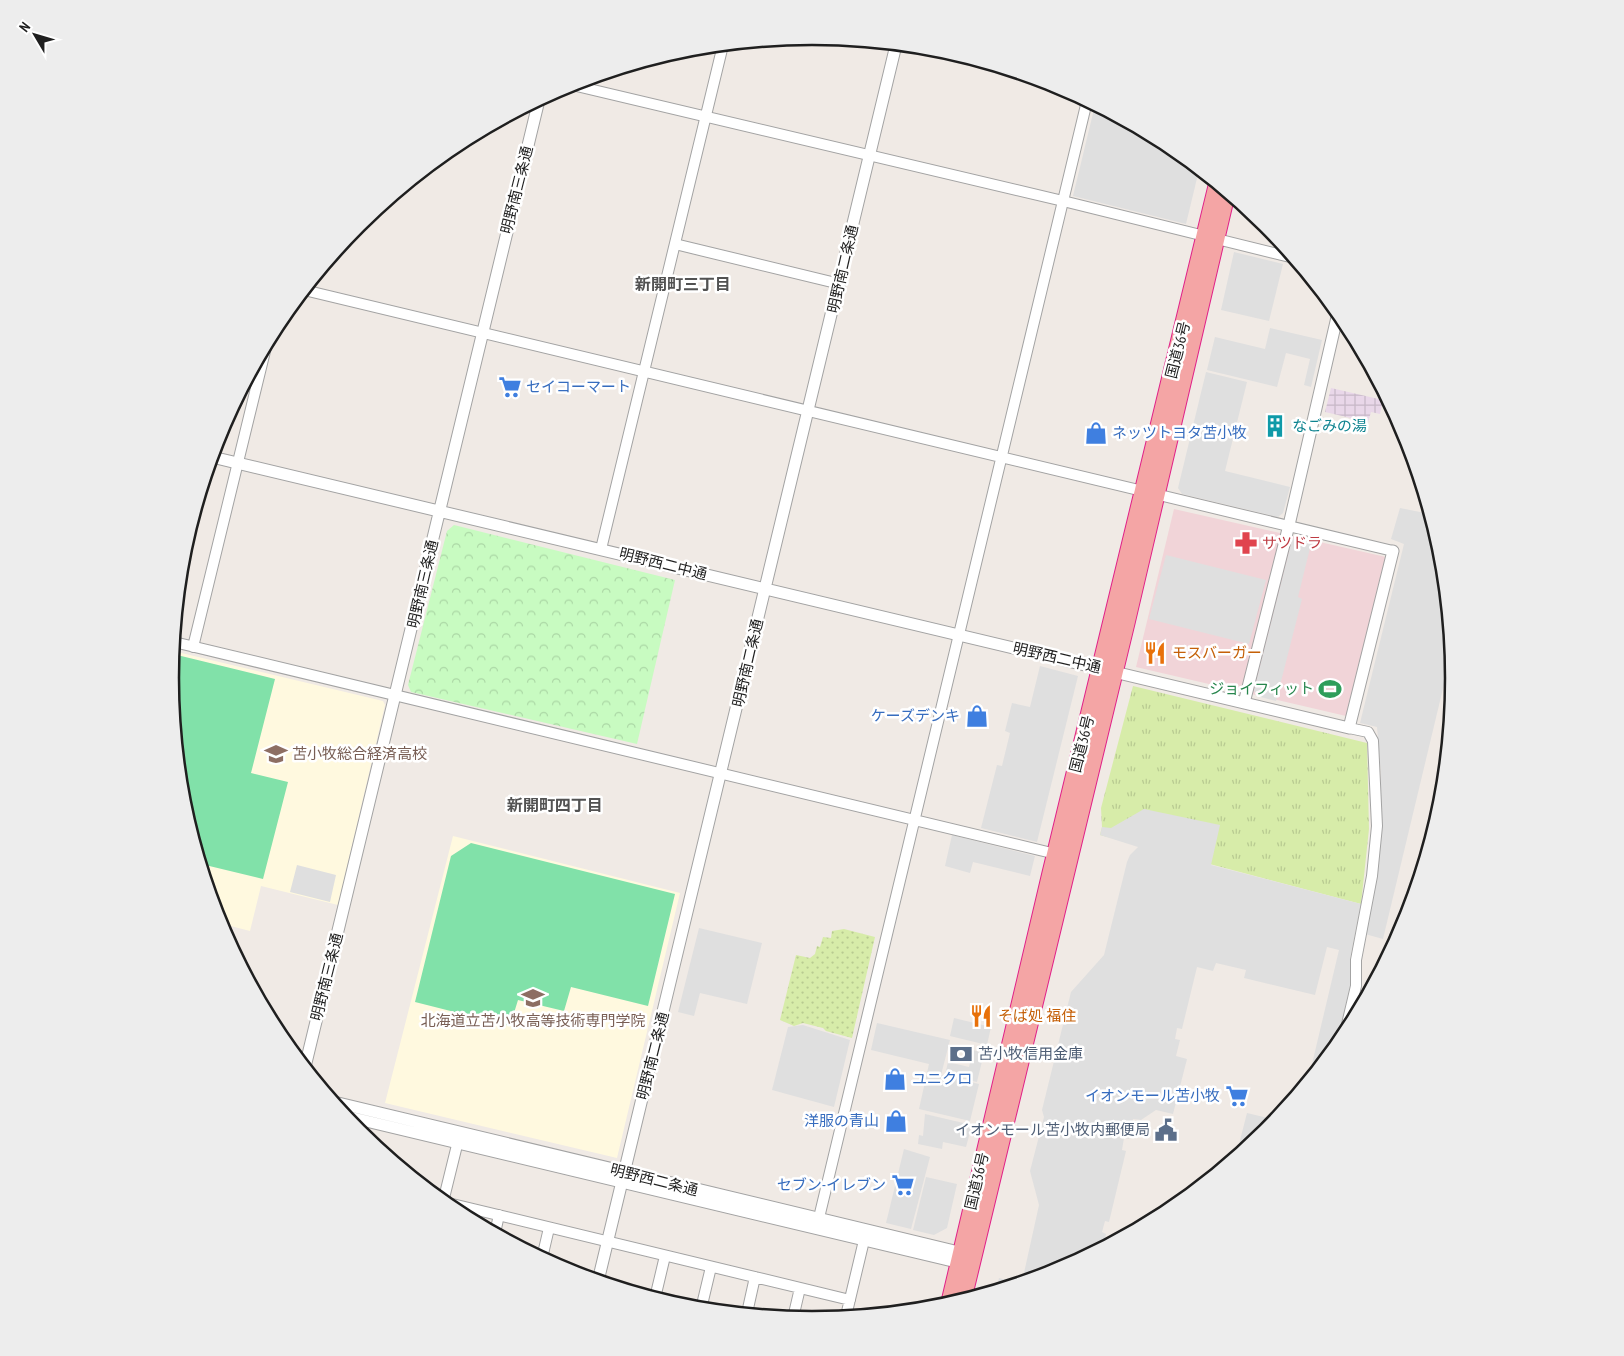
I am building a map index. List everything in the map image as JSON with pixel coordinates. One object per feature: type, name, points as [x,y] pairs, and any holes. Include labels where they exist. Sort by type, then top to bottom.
[{"type":"highway","name":"国道36号","points":[[953,1295],[966,1259],[1108,670],[1210,239],[1216,191]]},
{"type":"highway","name":"国道36号","points":[[1210,239],[1225,198]]},
{"type":"highway","name":"国道36号","points":[[964,1292],[966,1259]]},
{"type":"street","name":"明野南二条通","points":[[600,1274],[722,774],[895,50]]},
{"type":"street","points":[[601,549],[722,51]]},
{"type":"street","points":[[584,88],[1283,256]]},
{"type":"street","points":[[817,1225],[1085,107]]},
{"type":"street","name":"明野南三条通","points":[[307,1059],[537,108]]},
{"type":"street","points":[[675,244],[840,284]]},
{"type":"street","points":[[311,292],[1393,551],[1349,728],[1368,732],[1373,741],[1376,826],[1372,876],[1356,960],[1356,986],[1350,1011]]},
{"type":"street","points":[[1244,703],[1289,525],[1336,323]]},
{"type":"street","points":[[193,647],[261,366]]},
{"type":"street","name":"明野西二中通","points":[[219,459],[441,510],[957,636],[1349,728]]},
{"type":"street","points":[[180,644],[1062,855]]},
{"type":"street","name":"明野西二条通","points":[[345,1105],[459,1138],[817,1225],[966,1259]]},
{"type":"street","name":"明野西二条通","points":[[357,1118],[459,1138]]},
{"type":"street","points":[[446,1194],[459,1138]]},
{"type":"street","points":[[464,1207],[850,1300]]},
{"type":"street","points":[[497,1227],[500,1215]]},
{"type":"street","points":[[544,1251],[549,1228]]},
{"type":"street","points":[[847,1310],[865,1236]]},
{"type":"street","points":[[657,1291],[665,1256]]},
{"type":"street","points":[[703,1301],[711,1267]]},
{"type":"street","points":[[748,1308],[755,1277]]},
{"type":"street","points":[[795,1311],[800,1288]]},
{"type":"shaded area","points":[[1094,111],[1164,152],[1197,176],[1186,224],[1073,196]]},
{"type":"shaded area","points":[[1234,252],[1283,264],[1269,321],[1221,310]]},
{"type":"shaded area","points":[[1270,328],[1322,340],[1311,387],[1304,385],[1310,359],[1286,353],[1277,387],[1207,370],[1215,337],[1265,349]]},
{"type":"shaded area","points":[[1206,372],[1247,382],[1225,471],[1290,487],[1283,513],[1278,517],[1182,494],[1178,488]]},
{"type":"shaded area","points":[[1331,388],[1381,399],[1382,403],[1380,414],[1371,412],[1368,422],[1325,412]]},
{"type":"shaded area","points":[[1400,508],[1423,513],[1440,595],[1445,678],[1383,939],[1365,934],[1380,835],[1381,774],[1377,727],[1360,723],[1404,544],[1391,539]]},
{"type":"shaded area","points":[[1174,509],[1386,557],[1346,716],[1136,667]]},
{"type":"shaded area","points":[[1297,536],[1312,540],[1298,597],[1302,599],[1276,701],[1257,696],[1254,690],[1292,540]]},
{"type":"shaded area","points":[[1166,555],[1266,580],[1249,644],[1149,619]]},
{"type":"shaded area","name":"苫小牧総合経済高校","points":[[180,653],[383,701],[385,705],[338,905],[261,886],[250,931],[230,926],[201,842],[184,761],[180,719]]},
{"type":"shaded area","points":[[1040,666],[1078,676],[1037,842],[981,828],[997,765],[1002,766],[1010,733],[1005,731],[1012,703],[1030,707]]},
{"type":"shaded area","points":[[1144,809],[1220,825],[1211,865],[1361,904],[1350,959],[1351,983],[1341,1025],[1312,1066],[1339,950],[1327,947],[1315,995],[1244,978],[1246,970],[1216,963],[1213,971],[1197,967],[1182,1029],[1177,1028],[1175,1039],[1180,1040],[1176,1056],[1187,1059],[1173,1114],[1156,1110],[1141,1120],[1133,1119],[1129,1139],[1124,1138],[1122,1150],[1126,1151],[1109,1222],[1105,1221],[1102,1232],[1106,1234],[1105,1239],[1054,1263],[1024,1274],[1039,1205],[1030,1171],[1044,1117],[1042,1110],[1071,992],[1104,955],[1127,862],[1130,855],[1138,847],[1100,835],[1102,827],[1111,828]]},
{"type":"shaded area","points":[[952,835],[1035,856],[1030,876],[973,862],[970,873],[945,866]]},
{"type":"shaded area","name":"北海道立苫小牧高等技術専門学院","points":[[453,836],[680,893],[617,1158],[385,1103]]},
{"type":"shaded area","points":[[297,865],[336,875],[330,902],[290,892]]},
{"type":"shaded area","points":[[699,928],[762,943],[747,1004],[700,993],[694,1016],[678,1012]]},
{"type":"shaded area","points":[[954,1018],[991,1027],[987,1045],[950,1036]]},
{"type":"shaded area","points":[[877,1023],[950,1040],[941,1075],[979,1084],[970,1121],[919,1109],[929,1064],[871,1050]]},
{"type":"shaded area","points":[[803,1025],[850,1040],[834,1107],[772,1090],[788,1027]]},
{"type":"shaded area","points":[[973,1050],[984,1053],[977,1082],[945,1075],[948,1062],[969,1067]]},
{"type":"shaded area","points":[[1247,1113],[1267,1118],[1260,1126],[1239,1145]]},
{"type":"shaded area","points":[[925,1114],[972,1125],[966,1147],[943,1142],[942,1149],[918,1144],[919,1135],[923,1136]]},
{"type":"shaded area","points":[[904,1149],[930,1157],[911,1229],[886,1223]]},
{"type":"shaded area","points":[[926,1177],[957,1184],[947,1228],[934,1235],[913,1230]]},
{"type":"green space","points":[[454,525],[675,580],[637,744],[411,692],[408,685],[447,531]]},
{"type":"green space","points":[[180,656],[275,679],[251,773],[288,782],[263,879],[208,866],[191,801],[184,761],[180,719]]},
{"type":"green space","points":[[1133,686],[1367,743],[1369,829],[1361,904],[1100,835],[1102,827],[1101,808]]},
{"type":"green space","points":[[471,843],[675,894],[648,1006],[571,987],[564,1011],[518,1000],[510,1026],[415,1002],[451,856]]},
{"type":"green space","points":[[844,929],[875,937],[852,1038],[803,1023],[794,1026],[780,1020],[796,955],[810,958],[815,954],[817,946],[820,947],[823,937],[831,938],[832,931]]},
{"type":"place","name":"セイコーマート","points":[[510,387]]},
{"type":"place","name":"なごみの湯","points":[[1275,426]]},
{"type":"place","name":"ネッツトヨタ苫小牧","points":[[1096,433]]},
{"type":"place","name":"サツドラ","points":[[1246,543]]},
{"type":"place","name":"モスバーガー","points":[[1155,653]]},
{"type":"place","name":"ジョイフィット","points":[[1330,689]]},
{"type":"place","name":"ケーズデンキ","points":[[977,716]]},
{"type":"place","name":"苫小牧総合経済高校","points":[[276,754]]},
{"type":"place","name":"北海道立苫小牧高等技術専門学院","points":[[533,998]]},
{"type":"place","name":"そば処 福住","points":[[981,1016]]},
{"type":"place","name":"苫小牧信用金庫","points":[[961,1054]]},
{"type":"place","name":"ユニクロ","points":[[895,1079]]},
{"type":"place","name":"イオンモール苫小牧","points":[[1237,1096]]},
{"type":"place","name":"洋服の青山","points":[[896,1121]]},
{"type":"place","name":"イオンモール苫小牧内郵便局","points":[[1166,1130]]},
{"type":"place","name":"セブン-イレブン","points":[[903,1185]]},
{"type":"district","name":"新開町三丁目","points":[[683,284]]},
{"type":"district","name":"新開町四丁目","points":[[555,805]]}]
